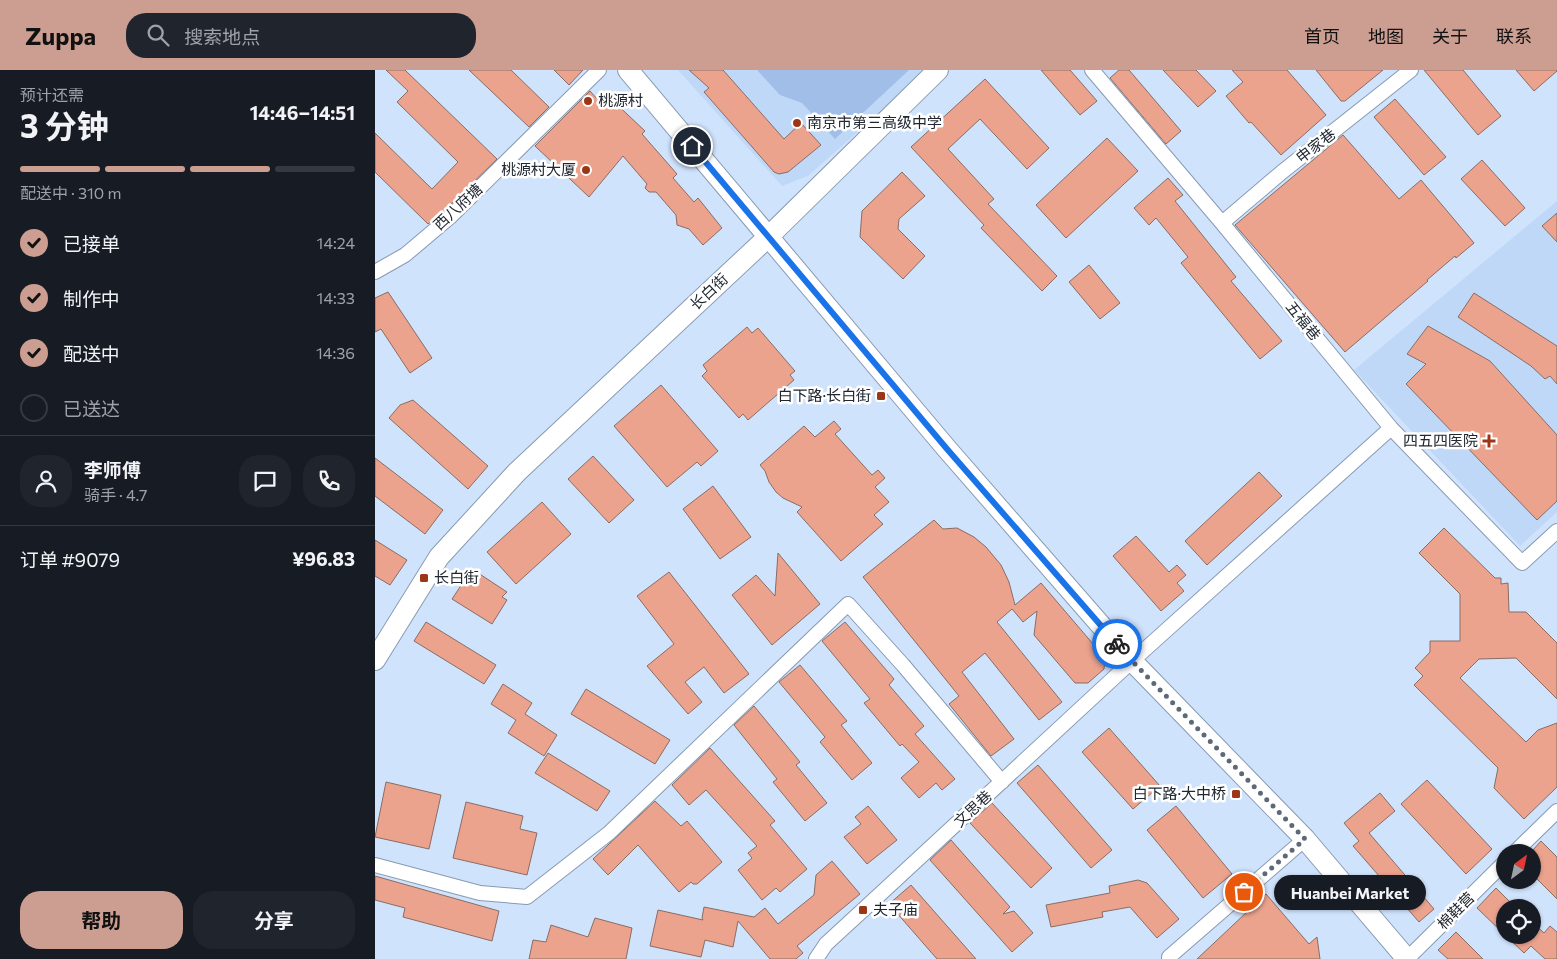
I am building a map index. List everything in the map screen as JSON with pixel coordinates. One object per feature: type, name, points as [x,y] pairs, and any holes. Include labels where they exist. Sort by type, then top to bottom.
[{"type":"main road","points":[[628,70],[947,449],[1132,661],[1305,839],[1407,959]]},
{"type":"main road","name":"长白街","points":[[375,660],[439,558],[517,472],[769,237],[938,70]]},
{"type":"street","name":"西八府塘","points":[[375,272],[405,255],[450,217],[599,70]]},
{"type":"street","name":"五福巷","points":[[1092,70],[1222,223],[1391,428],[1523,563],[1557,531]]},
{"type":"street","name":"申家巷","points":[[1222,223],[1282,172],[1411,70]]},
{"type":"street","name":"文思巷","points":[[816,959],[826,944],[1132,661],[1391,428]]},
{"type":"street","points":[[375,865],[480,893],[527,897],[609,833],[848,604],[903,665],[1002,782]]},
{"type":"street","points":[[1523,844],[1557,811]]},
{"type":"street","points":[[1169,959],[1305,839]]},
{"type":"street","name":"棉鞋营","points":[[1407,959],[1496,871]]},
{"type":"shaded area","name":"南京市第三高级中学","points":[[678,70],[928,70],[808,176],[782,186]]},
{"type":"shaded area","points":[[757,70],[909,70],[835,139],[802,103],[780,95]]},
{"type":"shaded area","name":"四五四医院","points":[[1557,201],[1557,512],[1520,546],[1354,370]]},
{"type":"building","points":[[386,70],[405,70],[497,159],[444,211],[428,224],[375,172],[375,133],[432,189],[458,162],[397,102],[408,91]]},
{"type":"building","points":[[469,70],[511,70],[549,107],[529,127]]},
{"type":"building","points":[[554,70],[583,70],[569,85]]},
{"type":"building","points":[[689,70],[723,70],[784,139],[801,123],[821,145],[788,172],[779,174],[774,172],[704,92],[709,88]]},
{"type":"building","points":[[1041,70],[1070,70],[1097,101],[1080,115]]},
{"type":"building","points":[[1119,70],[1129,70],[1181,131],[1166,144],[1110,78]]},
{"type":"building","points":[[1163,70],[1196,70],[1216,91],[1198,107]]},
{"type":"building","points":[[1232,70],[1287,70],[1326,115],[1281,155],[1251,122],[1249,123],[1226,96],[1243,82]]},
{"type":"building","points":[[1316,70],[1383,70],[1345,101],[1341,101]]},
{"type":"building","points":[[1424,70],[1463,70],[1501,116],[1478,135]]},
{"type":"building","points":[[1516,70],[1557,70],[1557,71],[1534,91]]},
{"type":"building","points":[[985,79],[1049,148],[1027,169],[980,119],[948,149],[994,199],[988,204],[1057,276],[1042,291],[981,228],[984,225],[911,147]]},
{"type":"building","name":"桃源村大厦","points":[[590,91],[598,100],[603,97],[610,98],[645,131],[642,134],[677,174],[673,178],[694,202],[698,198],[722,228],[703,245],[689,229],[677,225],[676,215],[656,192],[649,192],[645,188],[647,184],[623,156],[589,197],[535,146]]},
{"type":"building","points":[[1395,99],[1446,157],[1424,175],[1374,117]]},
{"type":"building","points":[[1343,135],[1399,199],[1421,180],[1474,243],[1456,258],[1455,256],[1345,352],[1235,225]]},
{"type":"building","points":[[1107,138],[1138,171],[1066,238],[1036,205]]},
{"type":"building","points":[[1482,160],[1525,208],[1505,226],[1461,179]]},
{"type":"building","points":[[902,172],[925,196],[899,219],[898,229],[925,256],[903,279],[860,237],[862,211]]},
{"type":"building","points":[[1168,178],[1183,195],[1175,201],[1236,277],[1231,281],[1282,341],[1260,359],[1181,263],[1188,257],[1156,218],[1149,225],[1134,208]]},
{"type":"building","points":[[1557,213],[1557,242],[1542,226]]},
{"type":"building","points":[[1089,265],[1120,303],[1100,319],[1069,282]]},
{"type":"building","points":[[388,292],[432,358],[410,373],[381,329],[375,332],[375,298]]},
{"type":"building","points":[[1474,293],[1557,346],[1557,384],[1550,376],[1545,379],[1531,366],[1458,317]]},
{"type":"building","points":[[1428,326],[1490,361],[1557,435],[1557,501],[1537,520],[1406,384],[1426,364],[1407,354]]},
{"type":"building","points":[[747,327],[752,333],[758,328],[795,371],[790,375],[794,380],[748,420],[743,414],[739,418],[702,376],[707,371],[703,365]]},
{"type":"building","points":[[661,385],[718,451],[701,466],[697,462],[667,487],[614,426]]},
{"type":"building","points":[[413,400],[488,466],[468,489],[389,418],[400,405]]},
{"type":"building","points":[[834,421],[841,429],[835,434],[872,475],[878,470],[885,478],[875,487],[889,502],[874,515],[883,524],[841,561],[797,512],[802,507],[783,498],[776,492],[760,465],[804,426],[815,437]]},
{"type":"building","points":[[593,456],[634,500],[609,523],[568,479]]},
{"type":"building","points":[[375,458],[443,510],[425,534],[375,496]]},
{"type":"building","points":[[1259,472],[1282,496],[1207,565],[1185,541]]},
{"type":"building","points":[[713,486],[751,537],[720,559],[683,509]]},
{"type":"building","points":[[542,502],[571,534],[516,584],[487,552]]},
{"type":"building","points":[[934,520],[943,529],[957,528],[974,537],[986,547],[1001,565],[1009,582],[1015,605],[1041,583],[1105,658],[1104,669],[1088,683],[1075,683],[1034,635],[1037,611],[1023,622],[1012,609],[997,622],[1062,702],[1039,720],[985,653],[962,672],[1014,739],[991,756],[949,704],[959,696],[863,577]]},
{"type":"building","points":[[1444,528],[1495,578],[1501,578],[1501,584],[1508,583],[1509,612],[1526,612],[1557,643],[1557,699],[1516,658],[1479,659],[1460,678],[1526,742],[1538,730],[1557,723],[1557,787],[1524,819],[1494,788],[1498,768],[1414,685],[1423,676],[1415,668],[1430,652],[1430,641],[1460,641],[1460,594],[1419,553]]},
{"type":"building","points":[[1136,536],[1169,572],[1177,565],[1186,575],[1177,583],[1184,591],[1161,611],[1113,556]]},
{"type":"building","points":[[375,540],[407,560],[390,585],[375,576]]},
{"type":"building","points":[[778,553],[820,604],[772,645],[732,595],[756,575],[775,596]]},
{"type":"building","points":[[472,569],[507,592],[502,597],[507,600],[492,624],[452,599]]},
{"type":"building","points":[[669,572],[749,674],[724,693],[704,667],[685,682],[702,702],[688,714],[647,666],[674,644],[637,596]]},
{"type":"building","points":[[426,622],[496,665],[484,684],[414,641]]},
{"type":"building","points":[[845,622],[894,679],[889,685],[924,726],[915,734],[955,779],[942,790],[936,783],[919,798],[901,778],[919,762],[902,744],[900,746],[864,703],[870,699],[822,641]]},
{"type":"building","points":[[800,665],[847,721],[841,725],[872,763],[852,780],[820,742],[825,737],[779,682]]},
{"type":"building","points":[[503,684],[532,703],[525,714],[557,735],[544,756],[508,733],[516,720],[491,704]]},
{"type":"building","points":[[586,689],[670,740],[655,764],[571,714]]},
{"type":"building","points":[[754,706],[800,762],[796,765],[827,803],[805,821],[773,782],[777,779],[734,725]]},
{"type":"building","points":[[1109,728],[1160,786],[1133,809],[1082,752]]},
{"type":"building","points":[[710,748],[775,821],[770,825],[807,869],[780,892],[776,888],[762,900],[738,870],[752,858],[748,853],[757,846],[706,790],[689,805],[672,785]]},
{"type":"building","points":[[548,753],[610,791],[597,811],[535,773]]},
{"type":"building","points":[[1038,765],[1112,850],[1091,868],[1017,783]]},
{"type":"building","points":[[1427,780],[1492,849],[1466,874],[1401,804]]},
{"type":"building","points":[[386,782],[441,795],[429,849],[375,837]]},
{"type":"building","points":[[1380,793],[1395,811],[1369,833],[1434,909],[1419,922],[1353,846],[1359,841],[1344,823]]},
{"type":"building","points":[[655,801],[681,826],[687,821],[722,862],[697,884],[691,882],[679,892],[638,845],[608,875],[593,859]]},
{"type":"building","points":[[466,802],[523,816],[520,829],[537,833],[527,875],[453,858]]},
{"type":"building","points":[[992,803],[1052,868],[1031,888],[970,823]]},
{"type":"building","points":[[868,806],[897,840],[867,864],[844,837],[861,824],[855,817]]},
{"type":"building","points":[[1176,806],[1232,874],[1203,898],[1147,830]]},
{"type":"building","points":[[951,840],[1010,907],[1003,914],[1014,911],[1033,933],[1012,952],[930,860]]},
{"type":"building","points":[[1541,841],[1557,857],[1557,899],[1541,883],[1541,844],[1538,844]]},
{"type":"building","points":[[832,861],[860,894],[797,946],[803,953],[796,959],[770,959],[738,921],[733,947],[705,940],[701,957],[650,946],[658,910],[703,920],[704,907],[754,917],[765,908],[778,924],[814,895],[816,875]]},
{"type":"building","points":[[375,876],[499,911],[492,941],[403,917],[405,908],[375,900]]},
{"type":"building","points":[[1138,880],[1147,883],[1179,919],[1157,938],[1130,907],[1102,912],[1103,917],[1051,927],[1046,905],[1110,893],[1109,886]]},
{"type":"building","points":[[911,885],[976,959],[937,959],[889,904]]},
{"type":"building","points":[[1496,888],[1507,899],[1496,899],[1496,926],[1477,908]]},
{"type":"building","points":[[1266,894],[1309,944],[1317,937],[1320,959],[1197,959]]},
{"type":"building","points":[[595,918],[632,928],[626,959],[529,959],[533,940],[546,942],[551,925],[588,937]]},
{"type":"building","points":[[1550,926],[1557,932],[1557,959],[1545,959],[1531,946],[1524,953],[1514,944],[1541,944],[1541,930],[1544,933]]},
{"type":"building","points":[[1456,932],[1483,959],[1448,959],[1438,950]]},
{"type":"way so far","points":[[1117,644],[1305,839],[1244,892]]},
{"type":"place","name":"桃源村","points":[[588,101]]},
{"type":"place","name":"南京市第三高级中学","points":[[797,123]]},
{"type":"place","name":"桃源村大厦","points":[[586,170]]},
{"type":"place","name":"白下路·长白街","points":[[881,396]]},
{"type":"place","name":"四五四医院","points":[[1489,441]]},
{"type":"place","name":"长白街","points":[[424,578]]},
{"type":"place","name":"白下路·大中桥","points":[[1236,794]]},
{"type":"place","name":"Huanbei Market","points":[[1244,892]]},
{"type":"place","name":"夫子庙","points":[[863,910]]},
{"type":"route","points":[[692,146],[947,449],[1117,644]]}]
